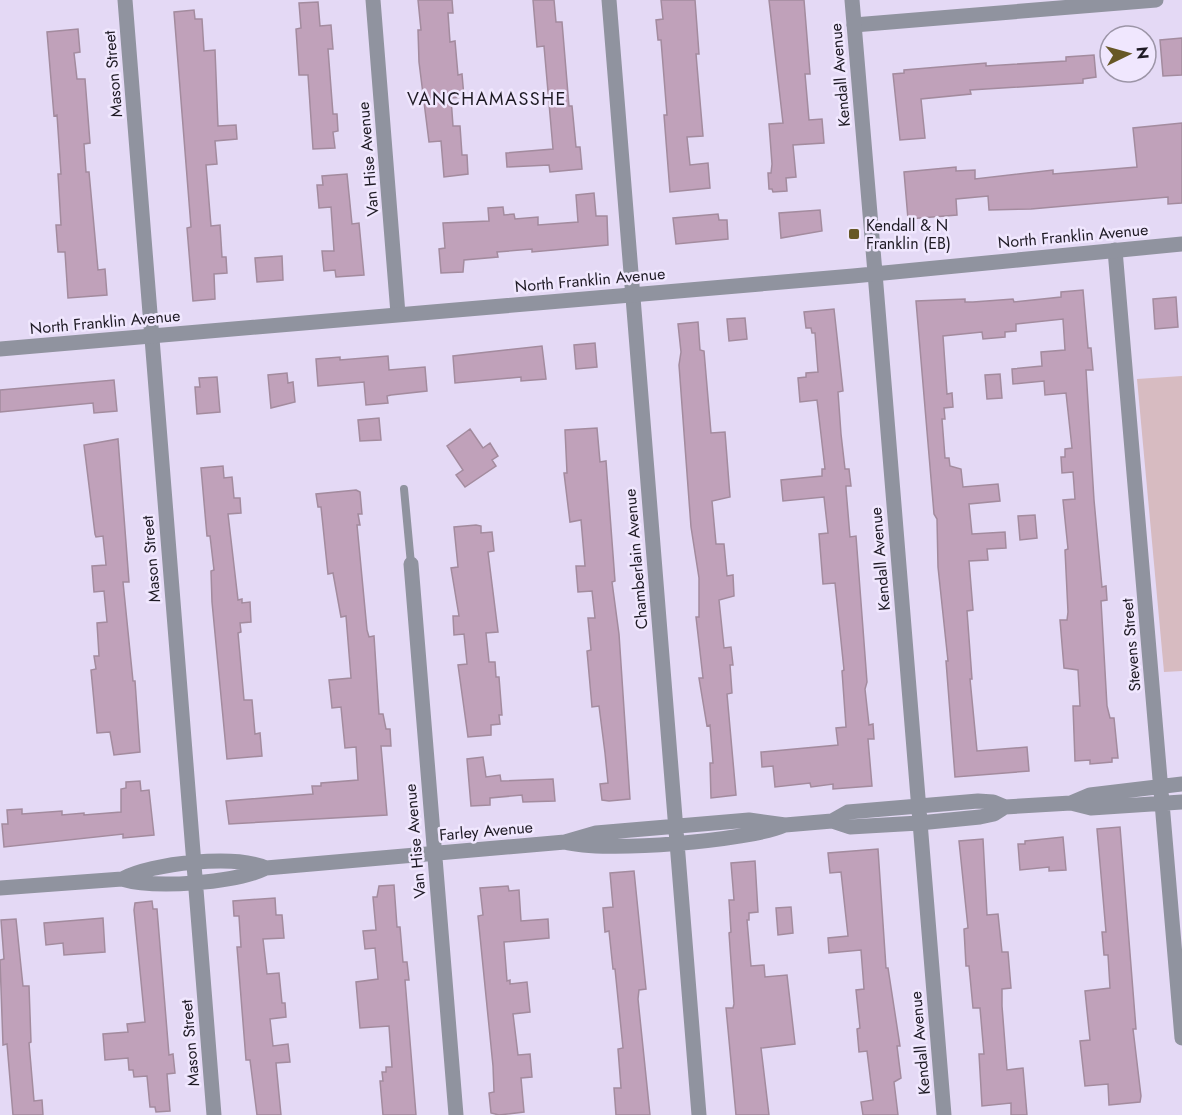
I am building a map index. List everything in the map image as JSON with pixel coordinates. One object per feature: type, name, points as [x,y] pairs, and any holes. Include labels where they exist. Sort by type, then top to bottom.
[{"type":"street","name":"Mason Street","points":[[125,0],[214,1115]]},
{"type":"street","name":"Van Hise Avenue","points":[[373,0],[398,314]]},
{"type":"street","name":"Chamberlain Avenue","points":[[609,0],[699,1115]]},
{"type":"street","name":"Kendall Avenue","points":[[852,0],[945,1115]]},
{"type":"street","points":[[854,25],[1156,0]]},
{"type":"street","name":"North Franklin Avenue","points":[[0,349],[633,295],[1182,244]]},
{"type":"street","name":"Stevens Street","points":[[1115,250],[1182,1038]]},
{"type":"street","name":"Van Hise Avenue","points":[[411,564],[456,1115]]},
{"type":"street","name":"Farley Avenue","points":[[1071,803],[1090,795],[1182,784]]},
{"type":"street","name":"Farley Avenue","points":[[832,821],[848,812],[978,801],[993,802],[1005,807],[1071,803],[1091,808],[1182,802]]},
{"type":"street","name":"Farley Avenue","points":[[0,888],[122,879],[140,884],[243,877],[266,868],[566,842],[596,833],[676,825],[749,820],[785,825],[832,821],[850,827],[919,823],[980,817],[994,814],[1005,807]]},
{"type":"street","name":"Farley Avenue","points":[[566,842],[598,847],[677,842],[751,836],[785,825]]},
{"type":"street","name":"Farley Avenue","points":[[122,879],[139,870],[194,864],[242,861],[266,868]]},
{"type":"lane","points":[[404,489],[411,564]]},
{"type":"shaded area","points":[[1182,376],[1182,671],[1164,672],[1137,379]]},
{"type":"building","points":[[418,0],[452,0],[453,13],[448,13],[450,42],[455,41],[458,75],[462,74],[464,97],[451,98],[453,126],[460,126],[462,155],[467,155],[468,174],[444,177],[441,141],[429,142],[419,62],[418,30],[421,30]]},
{"type":"building","points":[[533,0],[554,0],[556,22],[562,22],[569,106],[572,106],[576,147],[580,147],[582,169],[550,172],[549,165],[507,167],[506,153],[553,149],[544,46],[537,47]]},
{"type":"building","points":[[661,0],[695,0],[699,54],[696,54],[703,136],[687,137],[690,165],[708,163],[710,188],[670,192],[661,40],[658,40],[656,20],[663,19]]},
{"type":"building","points":[[769,0],[804,0],[810,74],[805,74],[809,120],[822,119],[824,143],[793,145],[796,177],[786,178],[787,191],[773,192],[769,189],[768,173],[771,173],[772,164],[769,124],[783,123]]},
{"type":"building","points":[[318,2],[320,26],[331,25],[333,49],[328,49],[333,114],[337,114],[338,131],[333,132],[335,148],[313,149],[308,75],[299,75],[296,29],[301,28],[299,3]]},
{"type":"building","points":[[194,10],[195,19],[202,19],[204,51],[215,50],[218,126],[236,125],[237,139],[215,141],[217,164],[206,165],[211,226],[220,225],[222,257],[226,257],[227,273],[214,274],[215,299],[193,301],[187,228],[191,227],[174,12]]},
{"type":"building","points":[[78,29],[80,52],[74,53],[77,79],[85,79],[90,143],[84,144],[86,172],[89,172],[98,270],[105,269],[107,295],[68,298],[65,252],[58,252],[56,225],[61,225],[58,174],[61,174],[57,115],[54,116],[47,32]]},
{"type":"building","points":[[1182,38],[1182,75],[1163,76],[1160,40]]},
{"type":"building","points":[[1094,55],[1096,77],[1083,79],[1083,83],[970,90],[971,94],[921,99],[925,138],[900,140],[893,74],[904,73],[904,70],[986,63],[986,66],[1066,61],[1066,57]]},
{"type":"building","points":[[1182,123],[1182,203],[1168,204],[1168,197],[1031,209],[989,210],[988,196],[956,199],[957,215],[908,219],[904,172],[956,167],[956,171],[975,170],[975,179],[1053,170],[1053,174],[1137,167],[1133,128]]},
{"type":"building","points":[[347,174],[352,224],[359,223],[364,275],[336,277],[335,270],[324,271],[322,251],[334,251],[331,207],[319,208],[317,185],[323,185],[322,176]]},
{"type":"building","points":[[594,193],[596,216],[607,216],[608,245],[532,252],[532,249],[497,252],[498,257],[464,260],[463,272],[441,273],[439,249],[445,248],[443,223],[489,221],[488,208],[503,207],[504,215],[514,214],[515,219],[538,217],[538,225],[578,222],[576,195]]},
{"type":"building","points":[[820,210],[822,231],[781,238],[779,213]]},
{"type":"building","points":[[718,214],[719,220],[727,220],[728,239],[676,244],[673,218]]},
{"type":"building","points":[[282,256],[283,280],[257,282],[255,258]]},
{"type":"building","points":[[1083,290],[1088,348],[1091,348],[1093,370],[1086,370],[1094,500],[1102,587],[1106,586],[1107,600],[1101,601],[1107,706],[1110,718],[1114,718],[1118,758],[1112,758],[1112,762],[1090,764],[1090,760],[1075,761],[1073,706],[1080,706],[1078,670],[1064,668],[1060,620],[1067,620],[1068,612],[1065,550],[1068,549],[1063,500],[1075,499],[1073,472],[1062,473],[1061,457],[1065,457],[1065,449],[1072,448],[1066,393],[1045,395],[1044,381],[1013,384],[1012,369],[1042,366],[1041,352],[1065,350],[1063,319],[1016,324],[1016,331],[1005,332],[1005,337],[983,339],[982,332],[943,336],[947,394],[952,393],[953,407],[944,408],[945,419],[942,419],[945,458],[949,458],[950,466],[961,469],[963,487],[998,484],[1000,501],[969,504],[972,534],[1005,532],[1006,548],[987,549],[988,560],[969,561],[973,610],[967,611],[972,679],[970,679],[977,751],[1027,747],[1029,771],[955,777],[946,661],[948,661],[938,567],[937,519],[934,514],[916,301],[965,299],[965,302],[973,302],[1013,299],[1014,302],[1061,297],[1061,292]]},
{"type":"building","points":[[1176,297],[1178,327],[1155,329],[1153,299]]},
{"type":"building","points":[[834,309],[843,391],[838,392],[841,434],[845,469],[849,469],[851,486],[846,486],[850,537],[856,536],[867,682],[865,689],[869,725],[873,724],[874,739],[868,739],[872,786],[833,789],[833,784],[811,787],[810,783],[775,787],[773,766],[762,767],[761,752],[838,745],[836,728],[846,727],[842,671],[844,670],[835,583],[823,584],[819,534],[828,533],[824,497],[783,501],[781,480],[822,476],[822,469],[825,469],[817,400],[800,402],[798,378],[806,377],[806,373],[818,372],[815,333],[812,333],[811,328],[806,328],[804,312]]},
{"type":"building","points":[[745,318],[747,339],[729,341],[727,319]]},
{"type":"building","points":[[698,322],[700,350],[704,351],[711,433],[725,432],[730,497],[712,501],[716,544],[724,544],[727,576],[733,575],[734,596],[719,600],[724,648],[731,647],[733,665],[730,665],[732,693],[727,694],[736,795],[711,798],[710,763],[713,763],[710,725],[707,726],[699,678],[703,678],[696,617],[699,617],[699,578],[691,527],[679,365],[681,352],[678,324]]},
{"type":"building","points":[[595,343],[597,367],[576,369],[574,345]]},
{"type":"building","points":[[542,346],[546,379],[521,381],[521,377],[455,383],[453,356]]},
{"type":"building","points":[[388,356],[389,370],[425,367],[427,391],[391,395],[387,396],[388,403],[366,405],[364,382],[318,386],[316,359],[340,357],[340,360]]},
{"type":"building","points":[[287,373],[288,383],[293,382],[295,402],[271,408],[268,375]]},
{"type":"building","points":[[1000,374],[1002,398],[987,399],[985,375]]},
{"type":"building","points":[[217,377],[220,412],[197,414],[195,387],[200,387],[199,378]]},
{"type":"building","points":[[114,380],[117,411],[94,413],[93,403],[0,412],[0,390]]},
{"type":"building","points":[[379,418],[381,440],[360,441],[358,420]]},
{"type":"building","points":[[597,428],[600,462],[606,461],[615,581],[612,582],[619,634],[630,799],[609,801],[602,800],[600,784],[608,783],[605,753],[599,706],[592,707],[587,651],[591,650],[588,618],[595,618],[592,591],[578,592],[576,566],[585,566],[581,520],[570,522],[564,473],[567,473],[565,430]]},
{"type":"building","points":[[470,429],[483,448],[490,443],[498,456],[492,460],[496,466],[465,487],[456,475],[463,470],[447,446]]},
{"type":"building","points":[[118,439],[129,582],[123,582],[133,681],[135,681],[140,752],[114,755],[110,732],[97,733],[91,670],[96,669],[94,656],[99,656],[97,623],[107,622],[104,591],[94,592],[92,566],[106,565],[103,536],[96,537],[95,534],[84,445]]},
{"type":"building","points":[[223,466],[224,478],[232,477],[234,498],[240,498],[241,513],[228,514],[238,600],[242,599],[242,603],[250,602],[251,622],[240,623],[241,632],[238,633],[244,700],[252,700],[255,734],[260,733],[262,756],[227,759],[212,602],[211,571],[214,570],[210,536],[207,536],[201,468]]},
{"type":"building","points":[[356,490],[360,492],[362,514],[358,514],[360,525],[357,525],[367,630],[369,637],[374,636],[379,714],[383,714],[386,729],[390,729],[391,746],[381,746],[387,815],[229,824],[226,801],[313,794],[312,786],[321,786],[321,783],[358,780],[356,747],[345,748],[341,707],[332,708],[329,680],[351,678],[346,616],[341,617],[333,573],[328,574],[321,507],[318,507],[316,494]]},
{"type":"building","points":[[1035,515],[1037,538],[1020,540],[1018,516]]},
{"type":"building","points":[[481,526],[481,533],[492,532],[494,551],[488,552],[498,632],[486,633],[489,662],[495,662],[496,677],[499,677],[502,715],[499,715],[500,724],[491,725],[491,735],[468,737],[458,665],[467,664],[464,634],[454,635],[453,616],[459,616],[451,568],[458,567],[454,527]]},
{"type":"building","points":[[483,757],[486,777],[500,775],[501,781],[553,779],[555,801],[523,802],[522,795],[490,798],[490,805],[471,806],[467,759]]},
{"type":"building","points":[[140,781],[141,791],[149,790],[154,835],[123,838],[123,834],[4,847],[2,824],[8,824],[7,810],[22,809],[22,814],[62,811],[62,815],[121,812],[121,789],[126,788],[126,782]]},
{"type":"building","points":[[1120,827],[1136,1029],[1133,1029],[1141,1096],[1140,1102],[1109,1105],[1108,1084],[1085,1086],[1080,1041],[1090,1040],[1085,991],[1110,988],[1108,955],[1104,955],[1102,932],[1106,932],[1097,829]]},
{"type":"building","points":[[1063,837],[1066,870],[1049,871],[1049,867],[1020,870],[1018,844],[1025,844],[1025,841]]},
{"type":"building","points":[[983,839],[987,915],[998,914],[1002,952],[1008,952],[1011,988],[1002,989],[1007,1070],[1023,1068],[1027,1115],[1011,1115],[1011,1103],[982,1106],[979,1054],[984,1054],[980,1008],[973,1008],[969,966],[966,966],[964,929],[968,928],[959,841]]},
{"type":"building","points":[[878,849],[886,968],[888,968],[900,1046],[897,1046],[901,1078],[894,1082],[898,1115],[863,1115],[861,1102],[873,1100],[867,1051],[859,1052],[857,1029],[860,1028],[856,990],[864,989],[861,950],[829,953],[828,938],[848,936],[841,872],[830,873],[828,853]]},
{"type":"building","points":[[755,861],[758,912],[749,913],[749,920],[747,920],[751,966],[764,965],[765,977],[787,975],[795,1044],[761,1048],[769,1115],[736,1115],[726,1008],[733,1008],[734,1004],[729,933],[731,932],[729,900],[734,900],[731,863]]},
{"type":"building","points":[[634,871],[646,989],[639,990],[638,999],[650,1115],[616,1115],[614,1088],[621,1088],[618,1049],[623,1048],[615,969],[613,969],[609,931],[605,932],[603,908],[613,907],[610,873]]},
{"type":"building","points":[[394,885],[397,927],[400,927],[403,962],[407,962],[409,980],[405,980],[416,1115],[383,1115],[380,1081],[383,1081],[382,1072],[386,1072],[386,1067],[392,1067],[389,1026],[360,1028],[356,982],[378,979],[375,948],[365,949],[363,931],[376,930],[373,897],[377,897],[379,886]]},
{"type":"building","points":[[508,886],[509,891],[519,890],[521,921],[548,919],[549,938],[504,942],[507,981],[510,980],[510,984],[527,982],[530,1012],[513,1014],[518,1055],[530,1054],[532,1077],[521,1078],[524,1112],[499,1115],[491,1113],[489,1093],[494,1092],[493,1066],[478,916],[483,915],[480,888]]},
{"type":"building","points":[[275,898],[276,915],[282,915],[284,938],[263,939],[267,974],[279,973],[286,1017],[270,1019],[273,1046],[288,1044],[290,1062],[276,1063],[281,1115],[257,1115],[250,1060],[246,1060],[237,947],[241,947],[239,916],[234,916],[233,901]]},
{"type":"building","points":[[152,901],[153,909],[157,909],[169,1055],[173,1054],[175,1073],[167,1074],[170,1111],[156,1112],[155,1107],[150,1107],[147,1076],[134,1077],[133,1070],[129,1070],[128,1058],[105,1060],[103,1034],[128,1032],[127,1024],[145,1022],[134,910],[135,903]]},
{"type":"building","points":[[791,907],[793,933],[778,935],[776,908]]},
{"type":"building","points":[[103,918],[105,952],[64,955],[63,943],[46,945],[44,923]]},
{"type":"building","points":[[16,919],[23,986],[29,986],[31,1042],[29,1043],[34,1101],[42,1100],[43,1115],[13,1115],[7,1044],[3,1045],[0,960],[4,959],[1,920]]},
{"type":"place","name":"Kendall & N Franklin (EB)","points":[[854,234]]},
{"type":"district","name":"VANCHAMASSHE","points":[[487,99]]}]
